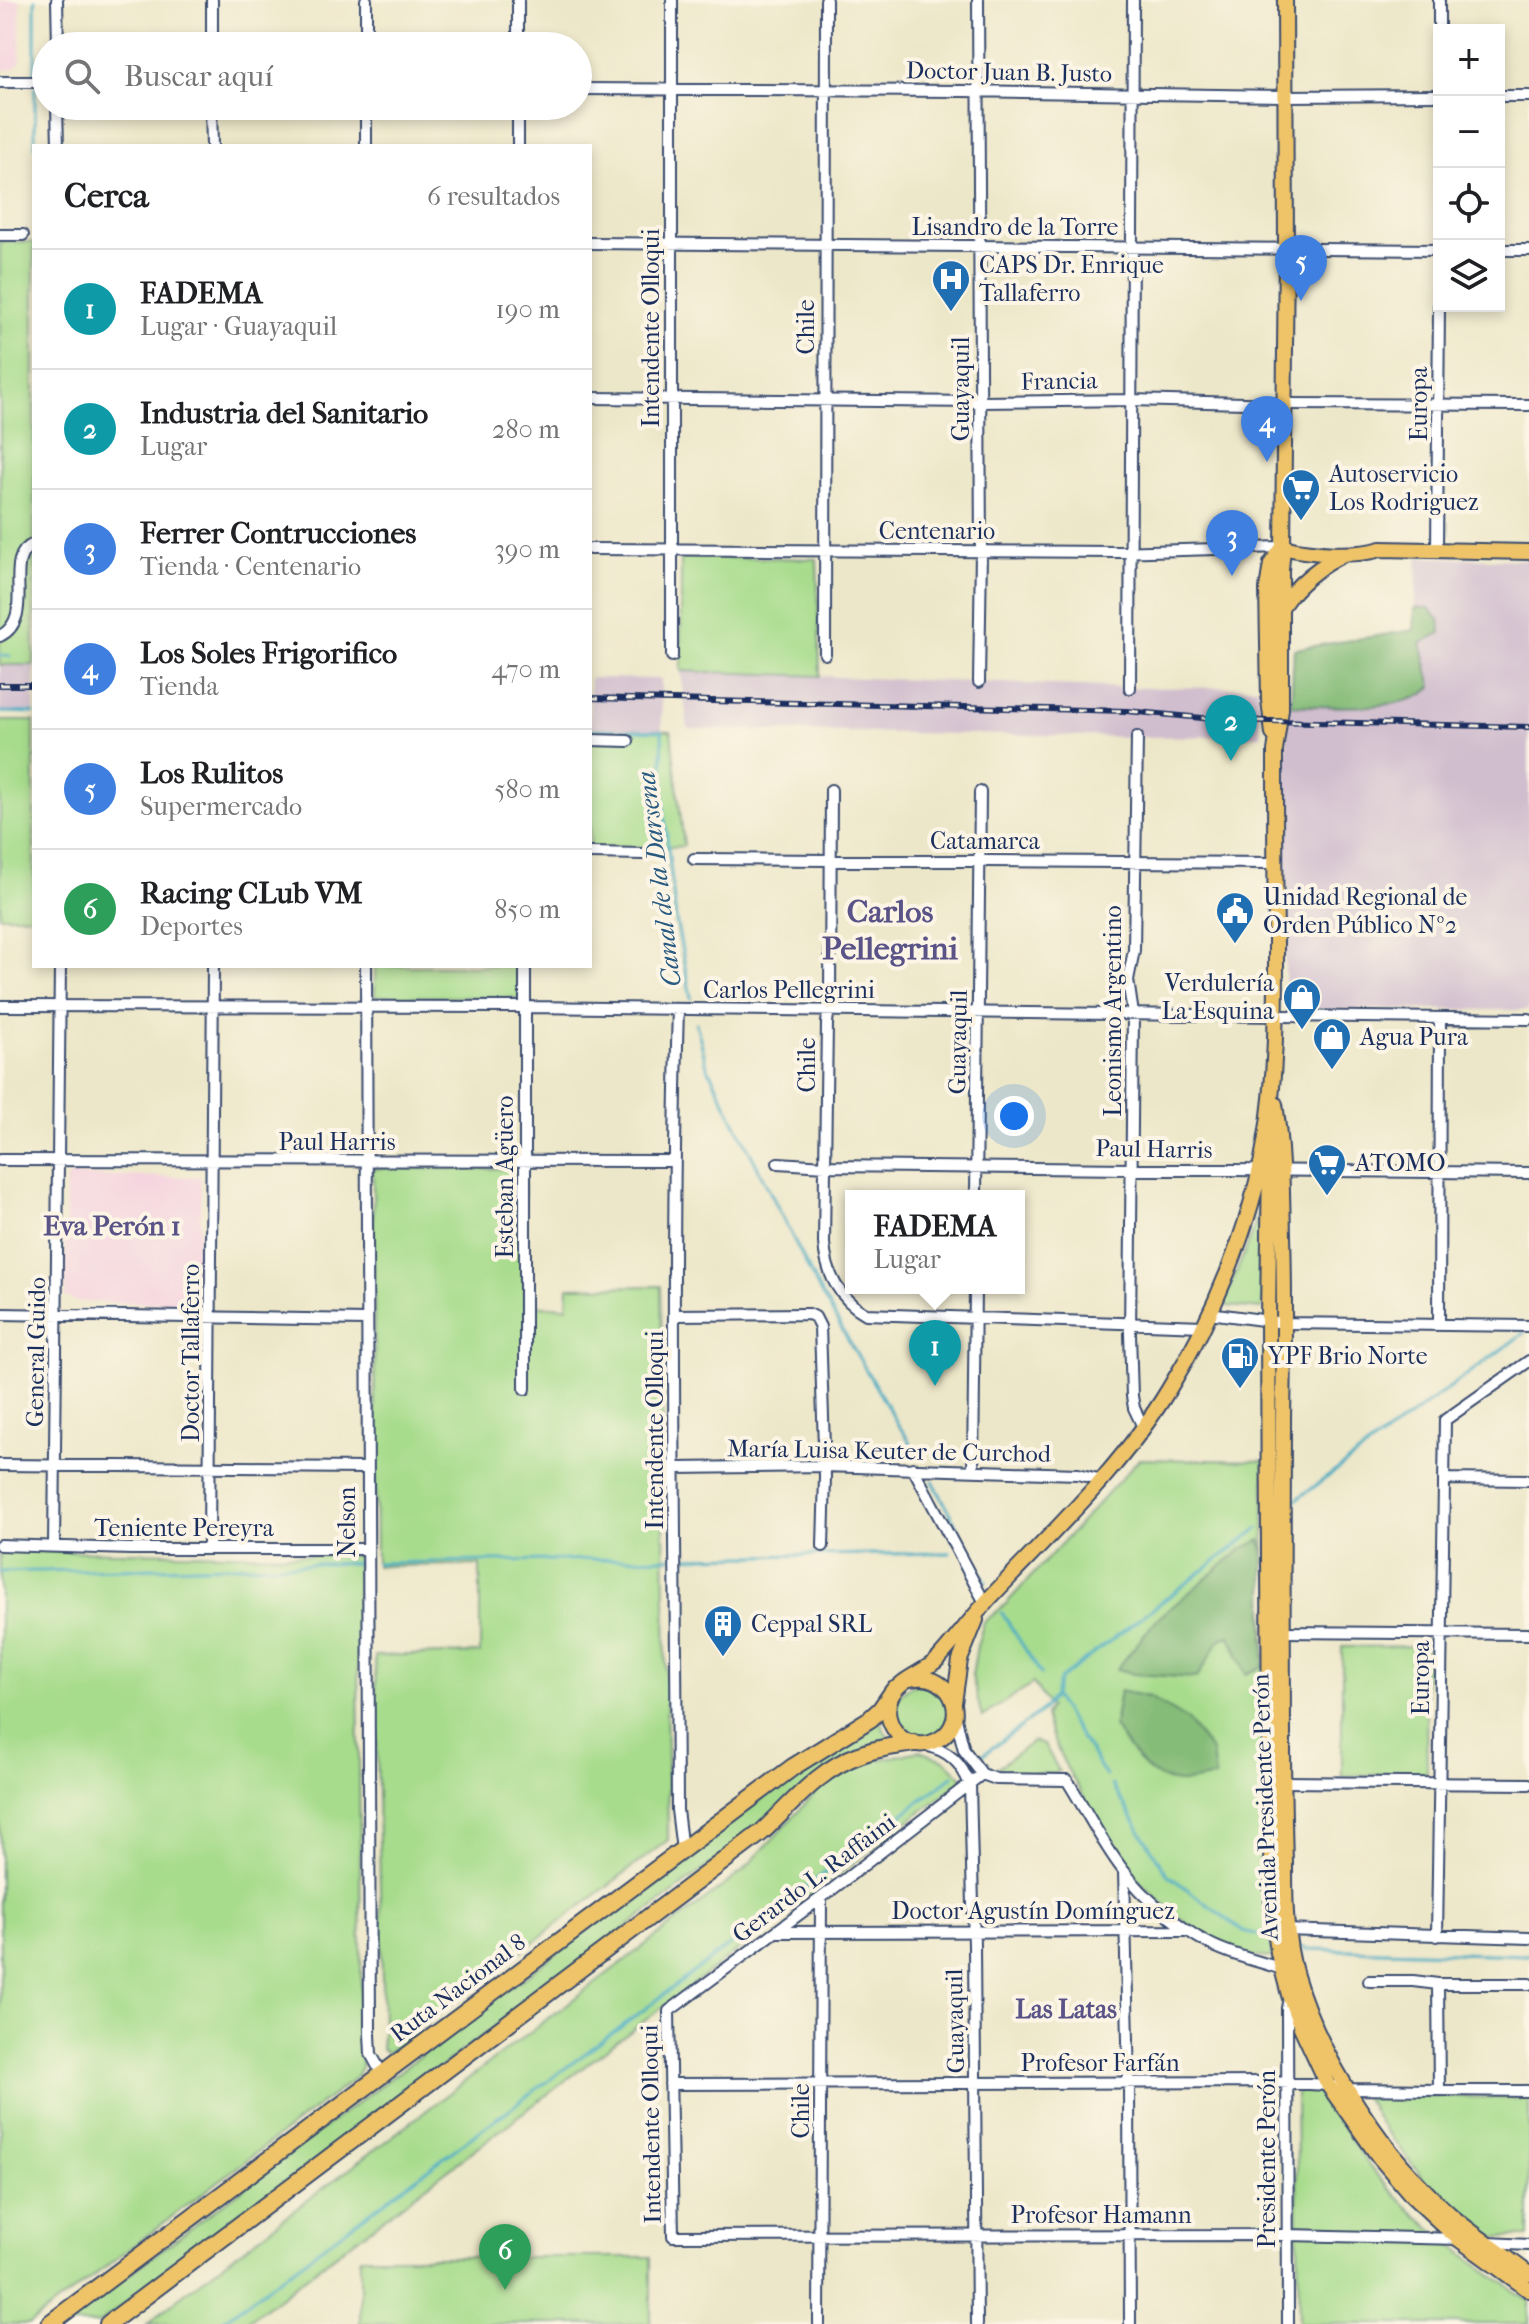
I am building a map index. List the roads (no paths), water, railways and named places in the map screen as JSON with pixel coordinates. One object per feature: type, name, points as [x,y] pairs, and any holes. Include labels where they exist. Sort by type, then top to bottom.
[{"type":"highway","name":"Ruta Nacional 8","points":[[49,2324],[793,1767],[870,1719],[894,1690]]},
{"type":"highway","points":[[108,2324],[762,1832],[816,1779],[859,1754],[919,1744]]},
{"type":"main road","name":"Avenida Presidente Perón","points":[[1275,751],[1281,709],[1286,249],[1285,0]]},
{"type":"main road","points":[[1283,547],[1300,543],[1370,544],[1381,549]]},
{"type":"main road","name":"Avenida Presidente Perón","points":[[1276,1461],[1285,1323],[1267,1127],[1275,1015],[1275,751],[1269,700],[1267,589],[1271,564],[1283,547]]},
{"type":"main road","points":[[1283,547],[1348,553],[1381,549],[1529,552]]},
{"type":"main road","points":[[1282,606],[1296,588],[1328,563],[1348,553]]},
{"type":"main road","name":"Avenida Presidente Perón","points":[[1272,1083],[1281,1143],[1271,1170],[1268,1322],[1276,1461],[1280,1930],[1289,1971],[1319,2034],[1348,2089],[1392,2151],[1415,2179],[1455,2218],[1529,2274]]},
{"type":"main road","points":[[984,1605],[960,1660],[948,1731],[941,1738],[919,1744],[905,1740],[891,1727],[888,1708],[894,1690],[930,1667],[984,1605],[1102,1480],[1143,1427],[1170,1389],[1206,1320],[1249,1212],[1271,1170]]},
{"type":"main road","points":[[910,1679],[929,1678],[937,1681],[945,1687],[954,1709]]},
{"type":"main road","points":[[1289,1971],[1289,1995],[1328,2085],[1402,2185],[1457,2238],[1529,2290]]},
{"type":"street","points":[[57,0],[58,32]]},
{"type":"street","points":[[212,0],[212,32]]},
{"type":"street","points":[[366,0],[366,32]]},
{"type":"street","points":[[518,0],[518,32]]},
{"type":"street","name":"Intendente Olloqui","points":[[672,0],[672,656]]},
{"type":"street","name":"Chile","points":[[825,654],[826,0]]},
{"type":"street","name":"Guayaquil","points":[[978,0],[981,402],[979,682]]},
{"type":"street","points":[[1130,688],[1133,0]]},
{"type":"street","points":[[1439,0],[1439,24]]},
{"type":"street","points":[[0,82],[32,82]]},
{"type":"street","name":"Doctor Juan B. Justo","points":[[592,89],[1433,95]]},
{"type":"street","points":[[1505,96],[1529,96]]},
{"type":"street","points":[[57,120],[58,144]]},
{"type":"street","points":[[211,120],[212,144]]},
{"type":"street","points":[[366,120],[366,144]]},
{"type":"street","points":[[518,120],[518,144]]},
{"type":"street","points":[[0,235],[23,235]]},
{"type":"street","name":"Lisandro de la Torre","points":[[592,243],[1433,250]]},
{"type":"street","points":[[1505,250],[1529,250]]},
{"type":"street","name":"Europa","points":[[1437,550],[1439,312]]},
{"type":"street","name":"Francia","points":[[592,398],[1529,405]]},
{"type":"street","points":[[0,636],[18,618],[19,569],[23,552],[32,544]]},
{"type":"street","name":"Centenario","points":[[592,549],[1130,552],[1283,547]]},
{"type":"street","name":"Leonismo Argentino","points":[[1137,737],[1134,950],[1128,980],[1133,1014],[1130,1325],[1132,1396],[1143,1427]]},
{"type":"street","points":[[592,740],[628,741]]},
{"type":"street","name":"Chile","points":[[831,790],[825,1259],[829,1272],[847,1301],[866,1314],[975,1319]]},
{"type":"street","name":"Guayaquil","points":[[976,1190],[980,792]]},
{"type":"street","points":[[592,853],[644,854]]},
{"type":"street","name":"Catamarca","points":[[694,859],[1275,863]]},
{"type":"street","name":"General Guido","points":[[54,1547],[60,968]]},
{"type":"street","name":"Doctor Tallaferro","points":[[209,1548],[213,968]]},
{"type":"street","name":"Nelson","points":[[366,968],[370,2034],[371,2054],[382,2074]]},
{"type":"street","name":"Esteban Agüero","points":[[525,968],[525,1389]]},
{"type":"street","name":"Carlos Pellegrini","points":[[0,1006],[525,1007],[1529,1019]]},
{"type":"street","name":"Intendente Olloqui","points":[[678,1009],[674,1161],[675,1468],[677,1810],[682,1850]]},
{"type":"street","points":[[1439,1325],[1440,1019]]},
{"type":"street","name":"Paul Harris","points":[[0,1160],[674,1161]]},
{"type":"street","name":"Paul Harris","points":[[778,1163],[1529,1173]]},
{"type":"street","points":[[973,1470],[975,1294]]},
{"type":"street","points":[[0,1314],[366,1320]]},
{"type":"street","points":[[675,1315],[809,1314],[815,1317],[820,1327],[823,1546]]},
{"type":"street","points":[[975,1319],[1130,1325],[1206,1320],[1529,1326]]},
{"type":"street","name":"Europa","points":[[1437,1936],[1445,1420],[1529,1361]]},
{"type":"street","points":[[0,1465],[367,1468]]},
{"type":"street","name":"María Luisa Keuter de Curchod","points":[[675,1468],[913,1468],[1078,1474],[1102,1480]]},
{"type":"street","points":[[913,1468],[984,1605]]},
{"type":"street","points":[[1444,1479],[1529,1480]]},
{"type":"street","name":"Teniente Pereyra","points":[[0,1545],[367,1549]]},
{"type":"street","points":[[1276,1632],[1529,1634]]},
{"type":"street","points":[[954,1709],[964,1750],[982,1774],[996,1779],[1067,1780],[1124,1871],[1186,1931]]},
{"type":"street","points":[[919,1744],[939,1748],[959,1761],[970,1785]]},
{"type":"street","name":"Gerardo L. Raffaini","points":[[669,2011],[982,1774]]},
{"type":"street","points":[[1277,1782],[1529,1784]]},
{"type":"street","name":"Guayaquil","points":[[970,1785],[977,2324]]},
{"type":"street","points":[[1124,1871],[1130,2324]]},
{"type":"street","name":"Chile","points":[[819,2324],[821,1898]]},
{"type":"street","points":[[1280,1930],[1529,1938]]},
{"type":"street","name":"Doctor Agustín Domínguez","points":[[777,1932],[1186,1931],[1245,1958],[1289,1971]]},
{"type":"street","points":[[1369,1981],[1529,1984]]},
{"type":"street","points":[[1438,1984],[1439,2090]]},
{"type":"street","name":"Presidente Perón","points":[[1288,2324],[1289,1995]]},
{"type":"street","name":"Intendente Olloqui","points":[[669,2011],[673,2236]]},
{"type":"street","name":"Profesor Farfán","points":[[670,2084],[1271,2082],[1348,2089],[1529,2091]]},
{"type":"street","name":"Profesor Hamann","points":[[673,2236],[1288,2235],[1457,2238],[1529,2245]]},
{"type":"waterway","points":[[35,0],[35,32]]},
{"type":"waterway","points":[[35,120],[35,144]]},
{"type":"waterway","points":[[0,655],[10,656]]},
{"type":"waterway","points":[[0,712],[32,713]]},
{"type":"waterway","name":"Canal de la Darsena","points":[[592,729],[662,731],[664,811],[676,920],[691,998]]},
{"type":"waterway","name":"Canal de la Darsena","points":[[696,1023],[707,1066],[818,1288],[921,1458]]},
{"type":"waterway","points":[[1296,1500],[1524,1333]]},
{"type":"waterway","name":"Canal de la Darsena","points":[[933,1481],[986,1582]]},
{"type":"waterway","points":[[980,1757],[1043,1710],[1054,1696],[1060,1679],[1259,1528]]},
{"type":"waterway","points":[[681,1557],[950,1553]]},
{"type":"waterway","points":[[376,1563],[670,1558]]},
{"type":"waterway","points":[[0,1572],[358,1563]]},
{"type":"waterway","name":"Canal de la Darsena","points":[[1002,1613],[1041,1674]]},
{"type":"waterway","name":"Canal de la Darsena","points":[[1054,1696],[1106,1776]]},
{"type":"waterway","points":[[218,2324],[621,2027],[953,1776]]},
{"type":"waterway","name":"Canal de la Darsena","points":[[1112,1785],[1167,1874],[1243,1931],[1271,1938]]},
{"type":"waterway","name":"Canal de la Darsena","points":[[1293,1945],[1308,1949],[1529,1955]]},
{"type":"railway","points":[[0,685],[32,685]]},
{"type":"railway","points":[[592,698],[1127,711],[1224,720],[1529,727]]},
{"type":"place","name":"Los Rulitos","points":[[1301,301]]},
{"type":"place","name":"CAPS Dr. Enrique Tallaferro","points":[[951,313]]},
{"type":"place","name":"Los Soles Frigorifico","points":[[1267,462]]},
{"type":"place","name":"Autoservicio Los Rodriguez","points":[[1301,522]]},
{"type":"place","name":"Ferrer Contrucciones","points":[[1232,576]]},
{"type":"place","name":"Industria del Sanitario","points":[[1231,761]]},
{"type":"place","name":"Unidad Regional de Orden Público Nº2","points":[[1235,945]]},
{"type":"place","name":"Verdulería La Esquina","points":[[1302,1031]]},
{"type":"place","name":"Agua Pura","points":[[1332,1071]]},
{"type":"place","name":"ATOMO","points":[[1327,1197]]},
{"type":"place","name":"FADEMA","points":[[935,1386]]},
{"type":"place","name":"YPF Brio Norte","points":[[1240,1390]]},
{"type":"place","name":"Ceppal SRL","points":[[723,1658]]},
{"type":"place","name":"Racing CLub VM","points":[[505,2290]]},
{"type":"district","name":"Carlos Pellegrini","points":[[890,930]]},
{"type":"district","name":"Eva Perón 1","points":[[112,1225]]},
{"type":"district","name":"Las Latas","points":[[1066,2009]]}]
